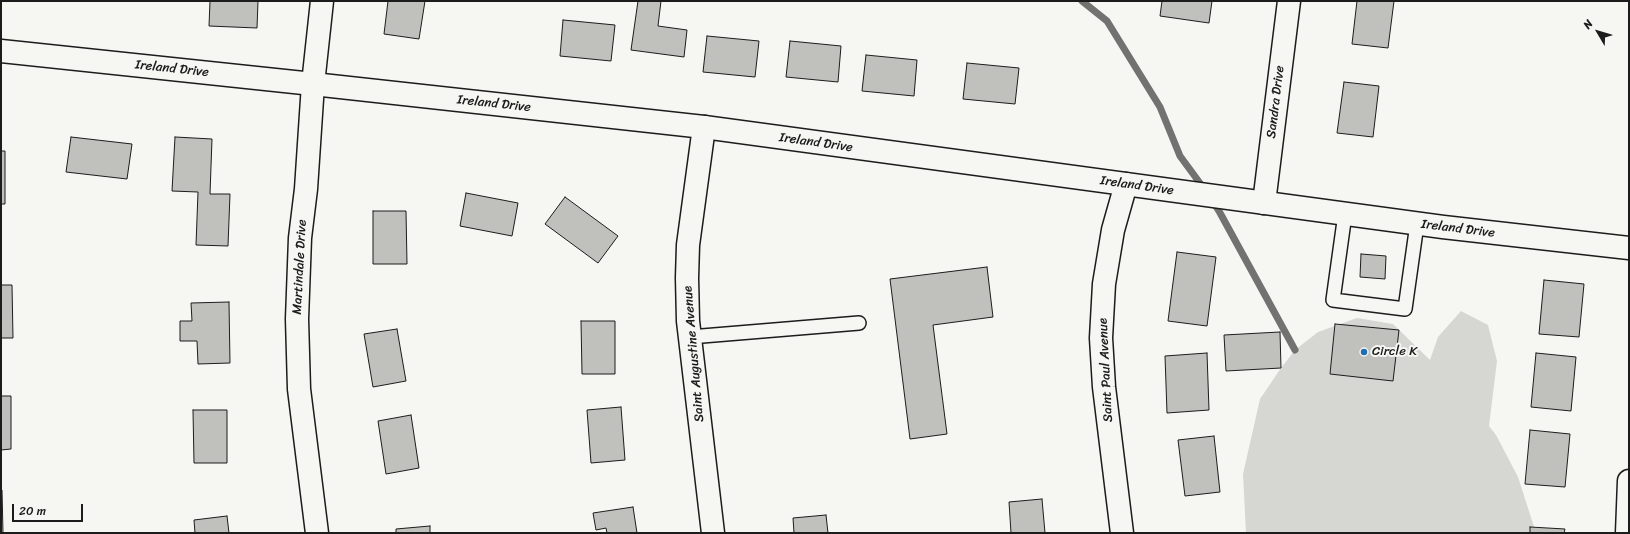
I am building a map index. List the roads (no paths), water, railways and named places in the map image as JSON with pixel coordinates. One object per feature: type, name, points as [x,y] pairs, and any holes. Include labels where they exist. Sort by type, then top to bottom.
[{"type":"main road","name":"Martindale Drive","points":[[317,533],[299,390],[296,319],[300,238],[306,189],[313,84],[322,1]]},
{"type":"main road","name":"Sandra Drive","points":[[1264,203],[1289,1]]},
{"type":"main road","name":"Ireland Drive","points":[[1,51],[704,127],[1417,224],[1629,248]]},
{"type":"main road","name":"Saint Augustine Avenue","points":[[704,127],[688,245],[686,278],[690,337],[713,533]]},
{"type":"main road","name":"Saint Paul Avenue","points":[[1122,533],[1104,387],[1101,338],[1104,284],[1113,230],[1126,184]]},
{"type":"main road","points":[[1627,533],[1629,481]]},
{"type":"lane","points":[[1345,214],[1333,300],[1405,310],[1417,224]]},
{"type":"lane","points":[[690,337],[859,323]]},
{"type":"waterway","points":[[1082,1],[1107,21],[1160,107],[1180,156],[1205,190]]},
{"type":"waterway","points":[[1212,200],[1295,350]]},
{"type":"place","name":"Circle K","points":[[1364,352]]}]
